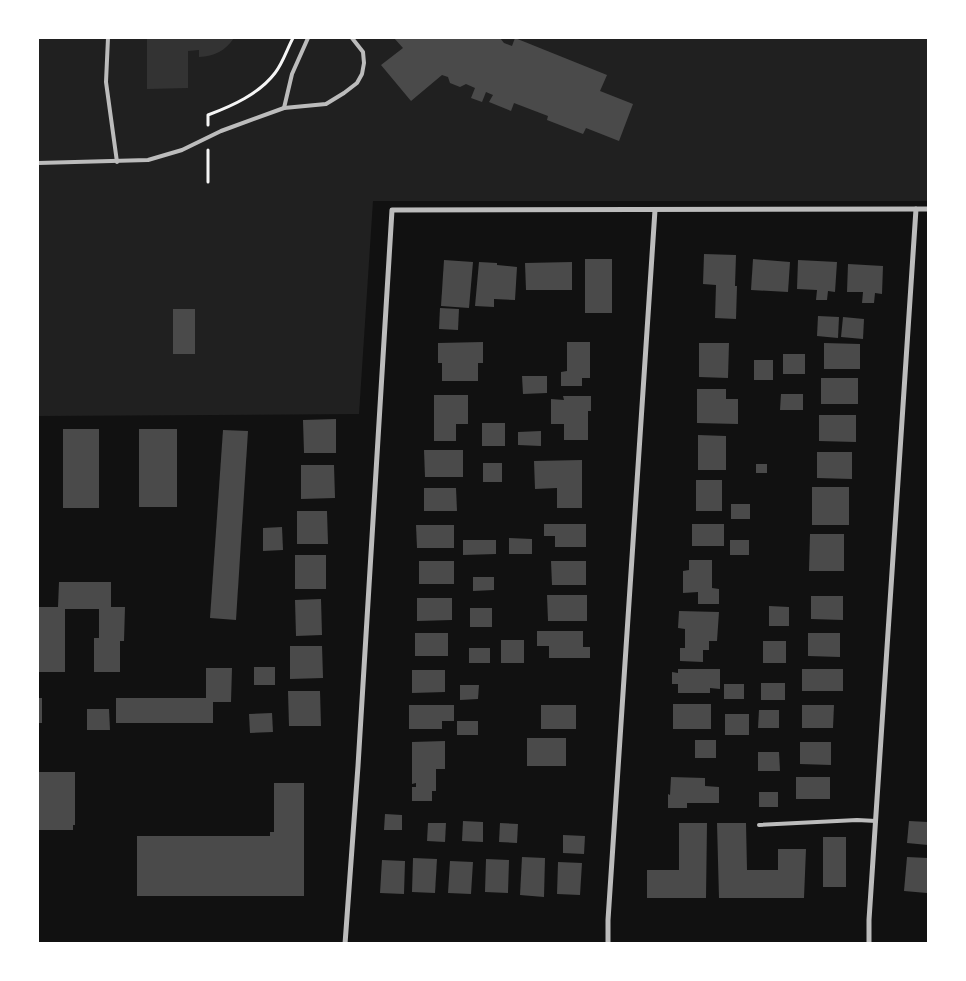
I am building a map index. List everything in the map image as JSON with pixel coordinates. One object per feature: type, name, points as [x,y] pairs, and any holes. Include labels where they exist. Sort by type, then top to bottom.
[{"type":"street","points":[[869,944],[916,209]]},
{"type":"street","points":[[345,944],[358,766],[392,210],[928,209]]},
{"type":"street","points":[[608,944],[654,210]]},
{"type":"lane","points":[[108,38],[106,82],[117,162]]},
{"type":"lane","points":[[284,108],[292,74],[308,38]]},
{"type":"lane","points":[[38,163],[148,160],[173,153],[221,131],[284,108],[326,104],[357,83],[362,74],[364,58],[360,47],[352,38]]},
{"type":"lane","points":[[759,825],[857,820],[876,822]]},
{"type":"path","points":[[208,126],[208,115],[242,99],[266,82],[278,68],[293,38]]},
{"type":"path","points":[[208,149],[208,182]]},
{"type":"shaded area","points":[[38,38],[928,38],[928,201],[373,201],[359,414],[38,416]]},
{"type":"shaded area","points":[[147,38],[234,38],[219,52],[210,55],[199,57],[199,50],[188,51],[188,88],[147,89]]},
{"type":"building","points":[[394,38],[500,38],[504,43],[512,46],[515,38],[607,75],[600,91],[633,104],[619,141],[586,128],[583,134],[547,120],[548,116],[514,103],[511,111],[489,102],[493,95],[486,92],[482,102],[471,98],[475,88],[466,84],[460,87],[450,83],[448,77],[442,75],[411,101],[381,65],[403,48]]},
{"type":"building","points":[[704,254],[736,255],[736,319],[715,318],[716,285],[703,284]]},
{"type":"building","points":[[585,259],[612,259],[612,313],[585,313]]},
{"type":"building","points":[[753,259],[790,262],[788,292],[751,290]]},
{"type":"building","points":[[444,260],[473,262],[469,308],[441,306]]},
{"type":"building","points":[[798,260],[837,262],[835,292],[828,291],[827,300],[816,300],[817,290],[797,289]]},
{"type":"building","points":[[479,262],[517,267],[515,300],[494,299],[494,307],[475,306]]},
{"type":"building","points":[[572,262],[572,290],[526,290],[525,263]]},
{"type":"building","points":[[848,264],[883,266],[882,294],[875,293],[874,303],[862,303],[863,292],[847,292]]},
{"type":"building","points":[[440,308],[459,309],[458,330],[439,329]]},
{"type":"building","points":[[173,309],[195,309],[195,354],[173,354]]},
{"type":"building","points":[[818,316],[839,317],[838,338],[817,336]]},
{"type":"building","points":[[843,317],[864,319],[863,339],[841,337]]},
{"type":"building","points":[[483,342],[483,363],[478,363],[478,381],[442,381],[442,363],[438,363],[438,343]]},
{"type":"building","points":[[567,342],[590,342],[590,378],[582,378],[582,386],[561,386],[561,372],[567,371]]},
{"type":"building","points":[[699,343],[729,343],[728,378],[699,377]]},
{"type":"building","points":[[824,343],[860,344],[860,369],[824,369]]},
{"type":"building","points":[[783,354],[805,354],[805,374],[783,374]]},
{"type":"building","points":[[754,360],[773,360],[773,380],[754,380]]},
{"type":"building","points":[[522,376],[547,376],[547,393],[523,394]]},
{"type":"building","points":[[821,378],[858,378],[858,404],[821,404]]},
{"type":"building","points":[[697,389],[726,389],[726,399],[738,399],[738,424],[697,423]]},
{"type":"building","points":[[781,394],[803,394],[803,410],[780,410]]},
{"type":"building","points":[[434,395],[468,395],[468,424],[456,424],[456,441],[434,441]]},
{"type":"building","points":[[563,396],[591,396],[591,411],[588,411],[588,440],[564,440],[564,424],[551,424],[551,399],[564,400]]},
{"type":"building","points":[[819,415],[856,415],[856,442],[819,441]]},
{"type":"building","points":[[336,419],[336,453],[304,453],[303,420]]},
{"type":"building","points":[[482,423],[505,423],[505,446],[482,446]]},
{"type":"building","points":[[63,429],[99,429],[99,508],[63,508]]},
{"type":"building","points":[[139,429],[177,429],[177,507],[139,507]]},
{"type":"building","points":[[223,430],[248,431],[236,620],[210,618]]},
{"type":"building","points":[[541,431],[541,446],[518,445],[518,432]]},
{"type":"building","points":[[698,435],[726,436],[726,470],[698,470]]},
{"type":"building","points":[[424,450],[463,450],[463,477],[425,477]]},
{"type":"building","points":[[817,452],[852,452],[852,479],[817,478]]},
{"type":"building","points":[[582,460],[582,508],[557,508],[557,488],[535,489],[534,461]]},
{"type":"building","points":[[483,463],[502,463],[502,482],[483,482]]},
{"type":"building","points":[[756,464],[767,464],[767,473],[756,473]]},
{"type":"building","points":[[301,465],[334,465],[335,498],[301,499]]},
{"type":"building","points":[[696,480],[722,480],[722,511],[696,511]]},
{"type":"building","points":[[812,487],[849,487],[849,525],[812,525]]},
{"type":"building","points":[[424,488],[456,488],[457,511],[424,511]]},
{"type":"building","points":[[731,504],[750,504],[750,519],[731,519]]},
{"type":"building","points":[[297,511],[327,511],[328,544],[297,544]]},
{"type":"building","points":[[544,524],[586,524],[586,547],[555,547],[555,536],[544,536]]},
{"type":"building","points":[[692,524],[724,524],[724,546],[692,546]]},
{"type":"building","points":[[416,525],[454,525],[454,548],[417,548]]},
{"type":"building","points":[[282,527],[283,550],[263,551],[263,528]]},
{"type":"building","points":[[810,534],[844,534],[844,571],[809,571]]},
{"type":"building","points":[[509,538],[532,539],[532,554],[509,554]]},
{"type":"building","points":[[463,540],[496,540],[496,554],[463,555]]},
{"type":"building","points":[[730,540],[749,540],[749,555],[730,555]]},
{"type":"building","points":[[295,555],[326,555],[326,589],[295,589]]},
{"type":"building","points":[[689,560],[712,560],[712,588],[719,589],[719,604],[698,604],[698,592],[683,593],[683,571],[689,570]]},
{"type":"building","points":[[419,561],[454,561],[454,584],[419,584]]},
{"type":"building","points":[[551,561],[586,561],[586,585],[552,585]]},
{"type":"building","points":[[473,577],[494,577],[494,590],[473,591]]},
{"type":"building","points":[[59,582],[111,582],[111,607],[125,607],[124,641],[120,641],[120,672],[94,672],[94,638],[99,638],[99,609],[65,609],[65,672],[39,672],[39,607],[58,607]]},
{"type":"building","points":[[547,595],[587,595],[587,621],[548,621]]},
{"type":"building","points":[[811,596],[843,596],[843,620],[811,619]]},
{"type":"building","points":[[417,598],[452,598],[452,620],[417,621]]},
{"type":"building","points":[[321,599],[322,635],[296,636],[295,600]]},
{"type":"building","points":[[769,606],[789,607],[789,626],[769,626]]},
{"type":"building","points":[[470,608],[492,608],[492,627],[470,627]]},
{"type":"building","points":[[679,611],[719,612],[717,641],[709,641],[709,650],[703,650],[703,662],[680,661],[680,648],[685,648],[685,629],[678,628]]},
{"type":"building","points":[[537,631],[583,631],[583,647],[590,647],[590,658],[549,658],[549,646],[537,646]]},
{"type":"building","points":[[415,633],[448,633],[448,656],[415,656]]},
{"type":"building","points":[[808,633],[840,633],[840,657],[808,656]]},
{"type":"building","points":[[501,640],[524,640],[524,663],[501,663]]},
{"type":"building","points":[[763,641],[786,641],[786,663],[763,663]]},
{"type":"building","points":[[290,646],[322,646],[323,678],[290,679]]},
{"type":"building","points":[[469,648],[490,648],[490,663],[469,663]]},
{"type":"building","points":[[254,667],[275,667],[275,685],[254,685]]},
{"type":"building","points":[[206,668],[232,668],[231,702],[213,702],[213,723],[116,723],[116,698],[206,698]]},
{"type":"building","points":[[678,669],[720,669],[720,689],[710,688],[710,693],[678,693],[678,684],[672,684],[672,672],[678,673]]},
{"type":"building","points":[[802,669],[843,669],[843,691],[802,691]]},
{"type":"building","points":[[412,670],[445,670],[445,692],[412,693]]},
{"type":"building","points":[[761,683],[785,683],[785,700],[761,700]]},
{"type":"building","points":[[724,684],[744,684],[744,699],[724,699]]},
{"type":"building","points":[[460,685],[479,685],[478,699],[460,700]]},
{"type":"building","points":[[288,691],[320,691],[321,726],[289,726]]},
{"type":"building","points":[[38,698],[42,698],[42,723],[38,723]]},
{"type":"building","points":[[673,704],[711,704],[711,729],[673,729]]},
{"type":"building","points":[[409,705],[454,705],[454,721],[442,721],[442,729],[409,729]]},
{"type":"building","points":[[541,705],[576,705],[576,729],[541,729]]},
{"type":"building","points":[[802,705],[834,705],[833,728],[802,728]]},
{"type":"building","points":[[87,709],[109,709],[110,730],[87,730]]},
{"type":"building","points":[[759,710],[779,710],[779,728],[758,728]]},
{"type":"building","points":[[272,713],[273,732],[250,733],[249,714]]},
{"type":"building","points":[[725,714],[749,714],[749,735],[725,735]]},
{"type":"building","points":[[457,721],[478,721],[478,735],[457,735]]},
{"type":"building","points":[[527,738],[566,738],[566,766],[527,766]]},
{"type":"building","points":[[695,740],[716,740],[716,758],[695,758]]},
{"type":"building","points":[[445,741],[445,769],[436,769],[436,791],[432,791],[432,801],[412,801],[412,787],[416,787],[416,783],[412,784],[412,742]]},
{"type":"building","points":[[800,742],[831,742],[831,765],[800,764]]},
{"type":"building","points":[[758,752],[779,752],[780,771],[758,771]]},
{"type":"building","points":[[38,772],[75,772],[75,825],[73,825],[73,830],[38,830]]},
{"type":"building","points":[[671,777],[705,778],[705,786],[719,787],[719,803],[687,803],[687,808],[668,808]]},
{"type":"building","points":[[796,777],[830,777],[830,799],[796,799]]},
{"type":"building","points":[[274,783],[304,783],[304,896],[137,896],[137,836],[270,836],[270,832],[274,832]]},
{"type":"building","points":[[759,792],[778,792],[778,807],[759,807]]},
{"type":"building","points":[[385,814],[402,815],[402,830],[384,830]]},
{"type":"building","points":[[463,821],[483,822],[483,842],[462,841]]},
{"type":"building","points":[[909,821],[928,822],[928,845],[907,843]]},
{"type":"building","points":[[428,823],[446,823],[445,842],[427,841]]},
{"type":"building","points":[[500,823],[518,824],[517,843],[499,842]]},
{"type":"building","points":[[679,823],[707,823],[706,898],[647,898],[647,870],[679,870]]},
{"type":"building","points":[[717,823],[746,823],[747,870],[778,870],[778,849],[806,849],[804,898],[719,898]]},
{"type":"building","points":[[563,835],[585,836],[584,854],[563,853]]},
{"type":"building","points":[[823,837],[846,837],[846,887],[823,887]]},
{"type":"building","points":[[522,857],[545,858],[544,897],[520,895]]},
{"type":"building","points":[[907,857],[928,858],[927,893],[904,891]]},
{"type":"building","points":[[413,858],[437,859],[435,893],[412,892]]},
{"type":"building","points":[[486,859],[509,860],[508,893],[485,892]]},
{"type":"building","points":[[382,860],[405,861],[404,894],[380,893]]},
{"type":"building","points":[[450,861],[473,862],[471,894],[448,893]]},
{"type":"building","points":[[558,862],[582,863],[580,895],[557,894]]}]
